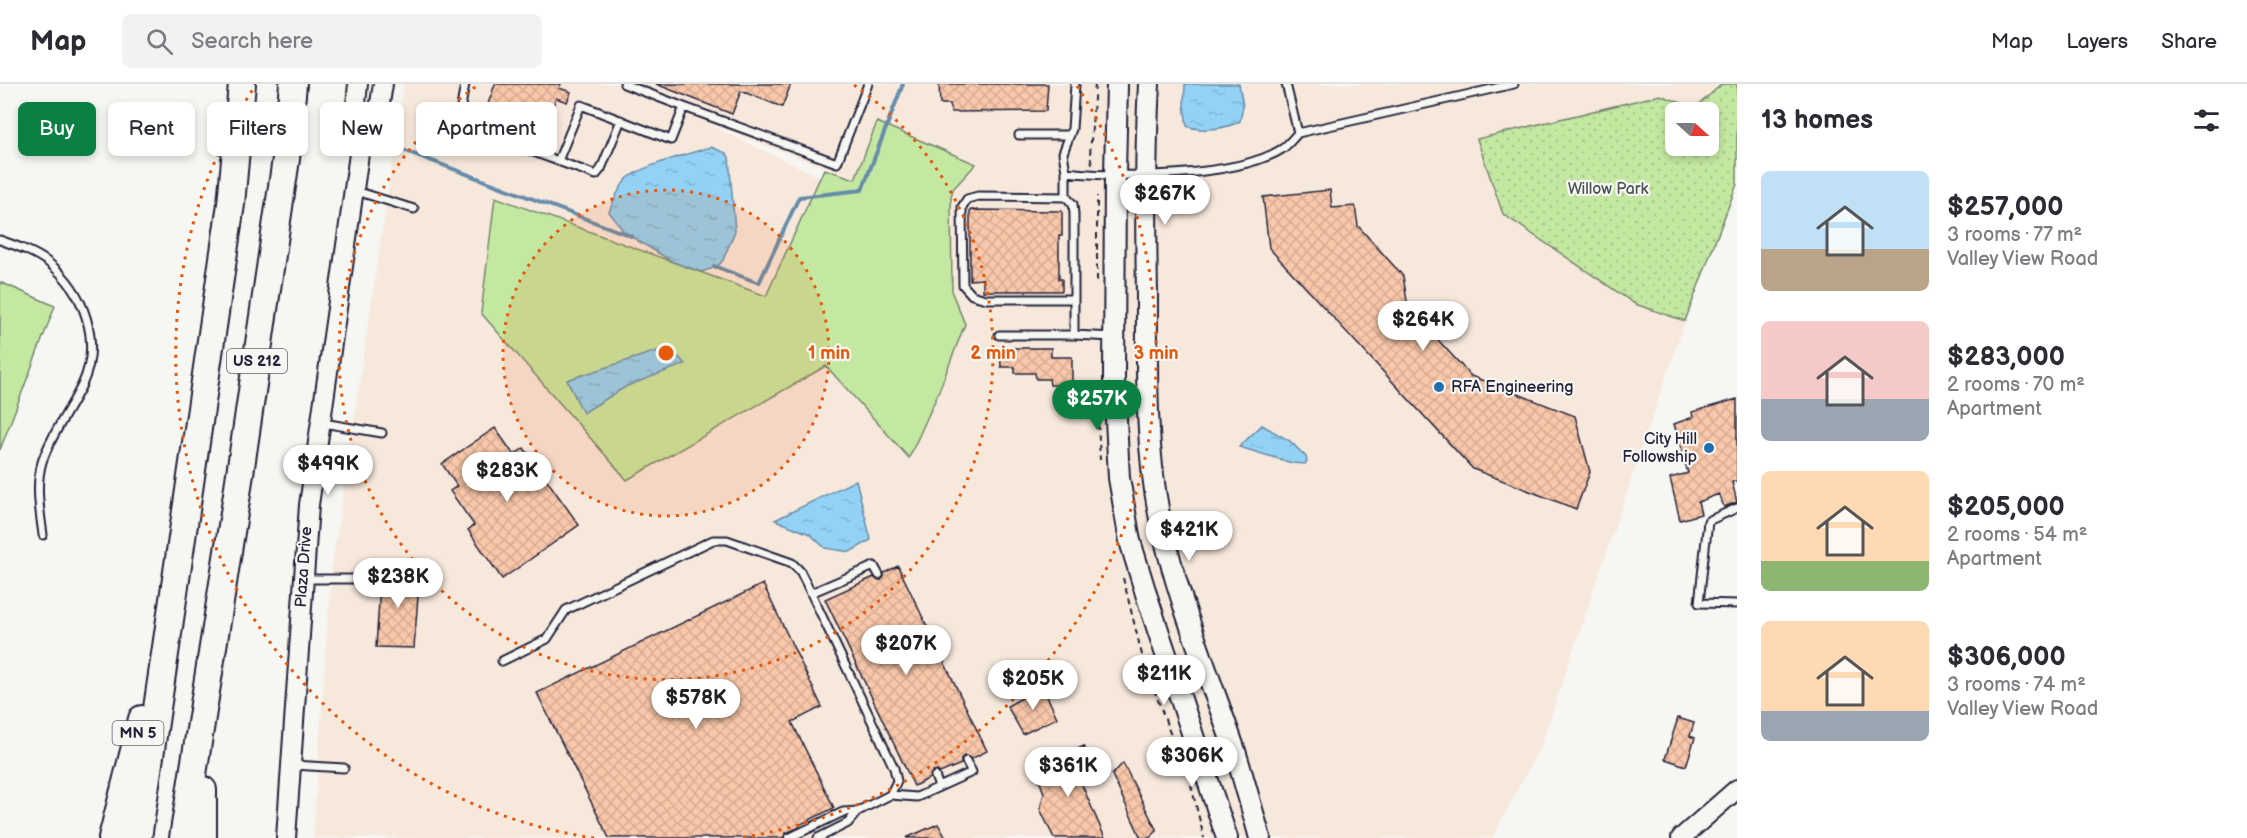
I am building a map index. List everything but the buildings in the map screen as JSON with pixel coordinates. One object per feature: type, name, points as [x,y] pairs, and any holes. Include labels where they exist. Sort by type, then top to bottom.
[{"type":"highway","name":"US 212","points":[[138,838],[231,204],[242,84]]},
{"type":"highway","name":"US 212","points":[[183,838],[216,638],[286,159],[293,84]]},
{"type":"highway","name":"MN 5","points":[[112,838],[140,723],[168,630]]},
{"type":"highway","points":[[203,838],[203,766],[216,638]]},
{"type":"main road","points":[[1117,84],[1114,337],[1119,478],[1130,542],[1227,838]]},
{"type":"main road","points":[[1149,84],[1145,175],[1147,390],[1150,451],[1159,512],[1170,563],[1185,613],[1235,753],[1260,838]]},
{"type":"street","name":"Plaza Drive","points":[[356,102],[358,84]]},
{"type":"street","name":"Plaza Drive","points":[[380,102],[383,84]]},
{"type":"street","name":"Plaza Drive","points":[[286,838],[309,505],[358,156]]},
{"type":"street","points":[[1681,838],[1737,789]]},
{"type":"lane","points":[[465,84],[458,124],[596,175],[601,169],[621,120]]},
{"type":"lane","points":[[624,84],[837,163],[868,84]]},
{"type":"lane","points":[[1066,197],[1063,153],[1072,129],[1075,84]]},
{"type":"lane","points":[[1286,84],[1299,133]]},
{"type":"lane","points":[[1066,172],[1095,175],[1145,175],[1200,171],[1239,165],[1282,149],[1299,133],[1487,87],[1514,84]]},
{"type":"lane","points":[[558,161],[581,105],[670,140],[684,107]]},
{"type":"lane","points":[[1019,135],[1070,135]]},
{"type":"lane","points":[[353,190],[414,209]]},
{"type":"lane","points":[[1073,299],[986,299],[972,295],[963,285],[962,207],[968,199],[978,196],[1066,197],[1073,204],[1074,335]]},
{"type":"lane","points":[[0,240],[27,250],[48,262],[65,277],[76,292],[87,315],[90,340],[89,362],[82,384],[49,444],[42,465],[38,492],[43,535]]},
{"type":"lane","points":[[999,335],[1114,337]]},
{"type":"lane","points":[[320,422],[382,433]]},
{"type":"lane","points":[[1737,508],[1708,521],[1699,603],[1737,604]]},
{"type":"lane","points":[[502,662],[548,639],[566,610],[713,540],[727,540],[792,563],[800,571],[894,768],[897,781],[890,795]]},
{"type":"lane","points":[[811,593],[874,566],[879,575]]},
{"type":"lane","points":[[303,579],[362,579]]},
{"type":"lane","points":[[841,581],[845,590]]},
{"type":"lane","points":[[818,838],[848,823],[858,812],[890,795],[918,797],[972,772],[966,761]]},
{"type":"lane","points":[[291,764],[345,768]]},
{"type":"lane","points":[[935,776],[939,787]]},
{"type":"lane","points":[[789,838],[843,812],[858,812]]},
{"type":"shaded area","points":[[404,84],[1722,84],[1702,102],[1679,102],[1660,95],[1613,289],[1685,321],[1541,745],[1492,838],[313,838],[331,573],[393,156],[404,156],[404,102],[401,102]],"holes":[[[710,124],[855,179],[850,191],[710,125]]]},
{"type":"green space","name":"Willow Park","points":[[1722,84],[1737,84],[1737,184],[1685,321],[1635,304],[1503,214],[1477,139],[1660,95],[1679,102],[1665,102],[1665,156],[1719,156],[1719,102],[1702,102]]},
{"type":"green space","points":[[877,122],[976,164],[953,189],[951,197],[952,293],[965,324],[937,396],[909,458],[826,366],[627,480],[481,313],[495,197],[766,296],[824,169],[855,179]]},
{"type":"green space","points":[[0,282],[55,306],[0,450]]},
{"type":"water","points":[[1185,84],[1239,84],[1243,107],[1240,121],[1214,129],[1187,126],[1184,104]]},
{"type":"water","points":[[711,147],[726,153],[729,157],[735,231],[723,260],[717,267],[701,272],[673,262],[625,233],[609,212],[621,186],[634,174],[654,165]]},
{"type":"water","points":[[669,347],[685,364],[627,386],[583,413],[567,380]]},
{"type":"water","points":[[1262,425],[1290,441],[1306,457],[1305,464],[1292,463],[1239,447]]},
{"type":"water","points":[[856,480],[871,540],[850,552],[825,548],[810,534],[775,520]]},
{"type":"waterway","points":[[714,266],[759,283],[799,197],[862,190],[903,84]]},
{"type":"waterway","points":[[404,150],[631,236]]},
{"type":"place","name":"RFA Engineering","points":[[1439,387]]},
{"type":"place","name":"City Hill Followship","points":[[1709,448]]}]
